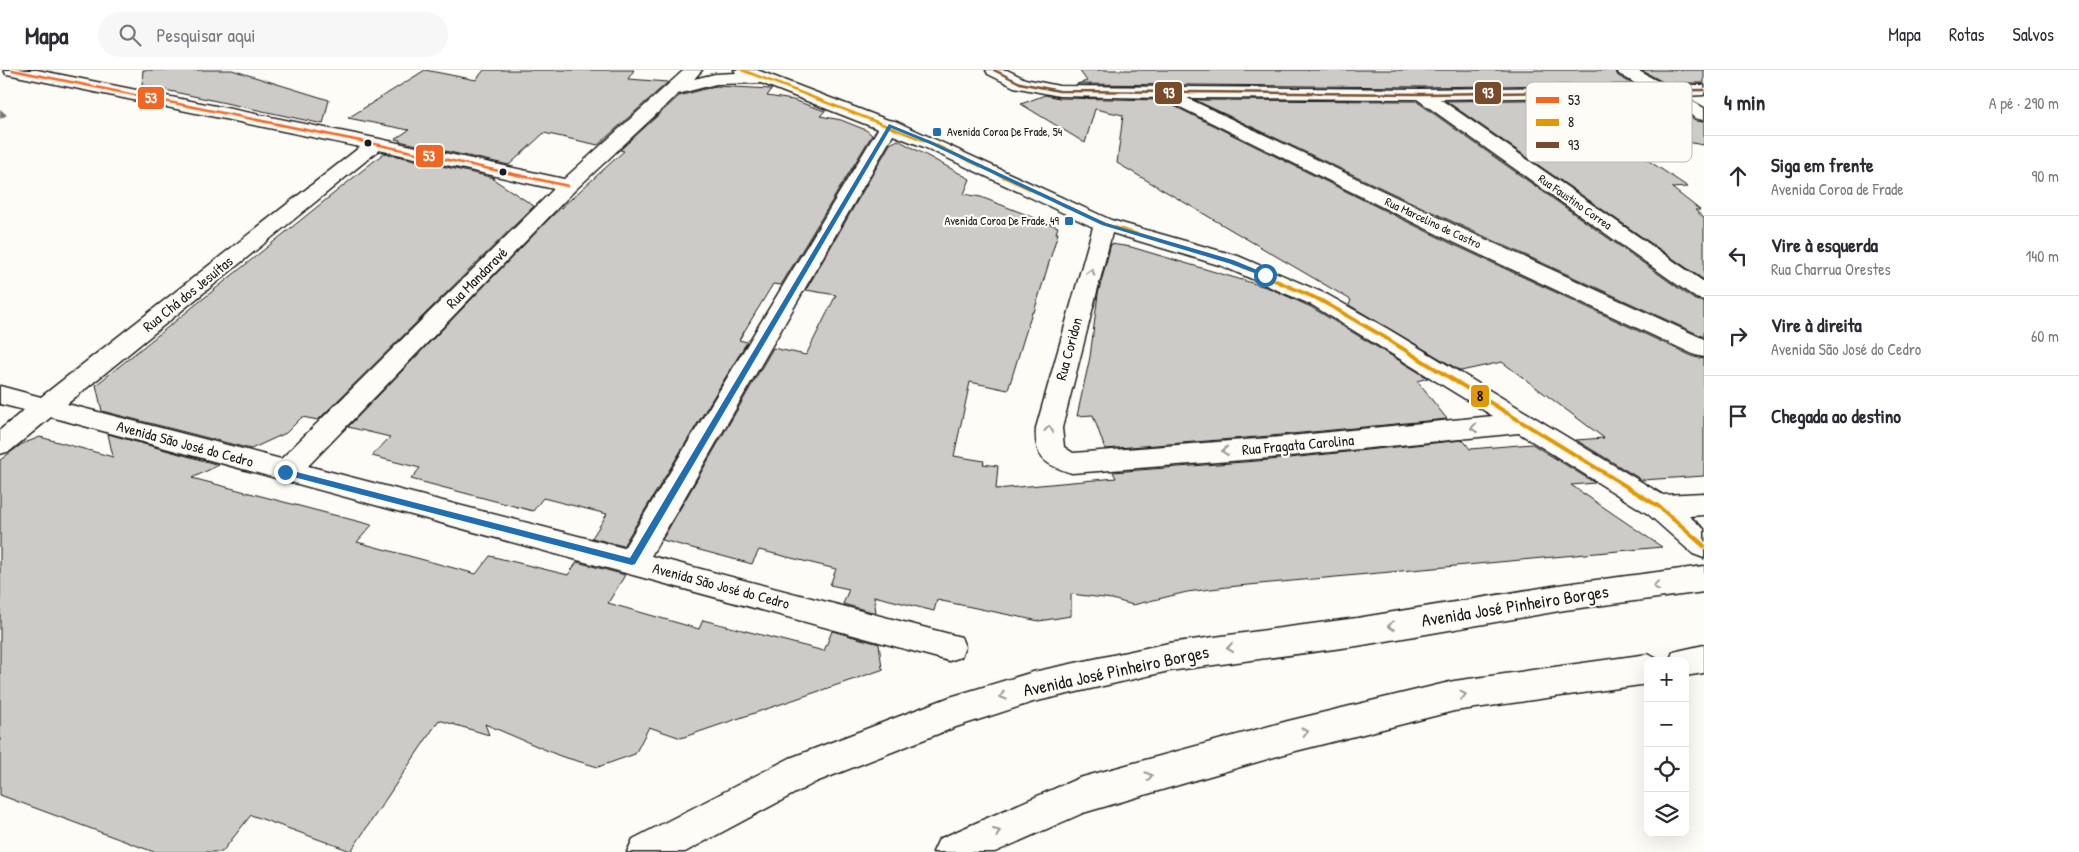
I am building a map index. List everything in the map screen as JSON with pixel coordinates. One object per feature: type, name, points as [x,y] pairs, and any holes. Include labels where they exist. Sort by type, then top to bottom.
[{"type":"street","points":[[12,70],[42,74],[568,186]]},
{"type":"street","name":"Rua Mandaravé","points":[[285,472],[568,186],[694,70]]},
{"type":"street","points":[[742,70],[889,125],[1104,224],[1230,261],[1320,300],[1379,334],[1658,506],[1704,546]]},
{"type":"street","points":[[994,70],[1020,83],[1044,89],[1163,93],[1526,93]]},
{"type":"street","points":[[1625,70],[1647,82]]},
{"type":"street","name":"Rua Mandaravé","points":[[674,90],[715,80],[763,78]]},
{"type":"street","name":"Rua Marcelino de Castro","points":[[1163,93],[1457,235],[1704,349]]},
{"type":"street","name":"Rua Faustino Correa","points":[[1421,94],[1704,294]]},
{"type":"street","points":[[1692,107],[1704,114]]},
{"type":"street","points":[[632,562],[889,125]]},
{"type":"street","name":"Rua Chá dos Jesuítas","points":[[0,444],[375,144]]},
{"type":"street","name":"Rua Coridon","points":[[1072,463],[1061,460],[1051,453],[1048,443],[1048,428],[1104,224]]},
{"type":"street","name":"Avenida São José do Cedro","points":[[0,395],[950,648]]},
{"type":"street","name":"Rua Fragata Carolina","points":[[1072,463],[1270,448],[1522,423]]},
{"type":"street","points":[[1658,506],[1704,504]]},
{"type":"street","name":"Avenida José Pinheiro Borges","points":[[646,852],[803,770],[950,712],[1033,687],[1169,656],[1356,632],[1566,597],[1704,579]]},
{"type":"street","points":[[1689,661],[1704,659]]},
{"type":"street","points":[[952,852],[1079,796],[1288,736],[1454,696],[1644,670]]},
{"type":"building","points":[[143,70],[232,70],[329,100],[323,124],[142,85]]},
{"type":"building","points":[[425,70],[476,80],[484,70],[634,70],[628,79],[668,82],[598,145],[544,133],[509,165],[399,141],[395,139],[409,130],[348,118]]},
{"type":"building","points":[[1079,70],[1615,70],[1618,76],[1629,82],[1526,82],[1526,86],[1421,87],[1077,84],[1087,81]]},
{"type":"building","points":[[1641,70],[1704,70],[1704,83],[1663,82]]},
{"type":"building","points":[[716,86],[772,89],[767,96],[793,100],[825,111],[820,116],[841,120],[866,130],[872,135],[781,285],[773,284],[739,340],[747,342],[623,546],[592,538],[607,514],[543,498],[533,511],[411,479],[420,468],[372,456],[390,437],[348,427],[551,217],[624,151],[620,150],[679,96]]},
{"type":"building","points":[[1045,95],[1059,98],[1162,100],[1448,242],[1694,357],[1704,359],[1704,476],[1642,480],[1576,440],[1604,438],[1502,362],[1461,371],[1349,305],[1351,300],[1117,163],[1123,115],[1095,109],[1085,143],[1021,104]]},
{"type":"building","points":[[1195,100],[1416,101],[1695,300],[1704,302],[1704,337],[1466,228]]},
{"type":"building","points":[[1526,100],[1526,157],[1446,101]]},
{"type":"building","points":[[1692,118],[1704,122],[1704,145],[1692,143]]},
{"type":"building","points":[[898,140],[970,179],[964,194],[981,197],[1058,227],[1056,233],[1058,233],[1034,312],[1032,312],[1008,390],[970,382],[954,456],[984,461],[983,464],[998,466],[996,489],[1116,478],[1113,472],[1270,460],[1463,440],[1470,449],[1532,444],[1595,483],[1571,485],[1662,547],[1227,587],[1187,592],[1133,605],[1112,599],[1071,594],[1071,616],[1039,621],[937,600],[934,611],[874,596],[876,613],[843,604],[849,589],[830,585],[836,569],[759,550],[752,564],[662,540],[773,348],[806,355],[836,295],[806,290],[890,144]]},
{"type":"building","points":[[384,153],[495,178],[493,179],[534,206],[318,420],[302,417],[286,433],[251,449],[102,411],[96,385]]},
{"type":"building","points":[[1534,162],[1650,162],[1688,187],[1672,188],[1700,210],[1695,210],[1704,218],[1704,280]]},
{"type":"building","points":[[1111,244],[1131,247],[1269,288],[1311,307],[1428,378],[1417,381],[1447,419],[1105,449],[1093,415],[1077,416],[1090,357],[1098,294]]},
{"type":"building","points":[[108,434],[219,465],[192,478],[372,525],[357,542],[476,574],[490,556],[568,575],[577,562],[625,575],[608,603],[699,629],[703,620],[824,651],[832,631],[879,644],[882,668],[884,669],[681,738],[649,727],[635,754],[598,767],[560,756],[485,724],[489,735],[439,720],[351,851],[251,815],[222,852],[154,852],[0,795],[0,460],[22,444],[40,437],[113,457]]},
{"type":"waterway","points":[[0,111],[3,115],[0,117]]},
{"type":"transit line","name":"53","points":[[12,70],[375,144],[568,186]]},
{"type":"transit line","name":"8","points":[[742,70],[931,143],[1104,224],[1230,261],[1320,300],[1379,334],[1658,506],[1704,546]]},
{"type":"transit line","name":"93","points":[[994,70],[1020,83],[1059,91],[1421,94],[1526,93]]},
{"type":"transit line","name":"93","points":[[1692,90],[1704,90]]},
{"type":"place","name":"Avenida Coroa De Frade, 54","points":[[937,132]]},
{"type":"place","name":"Avenida Coroa De Frade, 49","points":[[1069,221]]},
{"type":"route","points":[[285,472],[632,562],[889,125],[932,143],[1104,224],[1230,261],[1265,275]]}]
